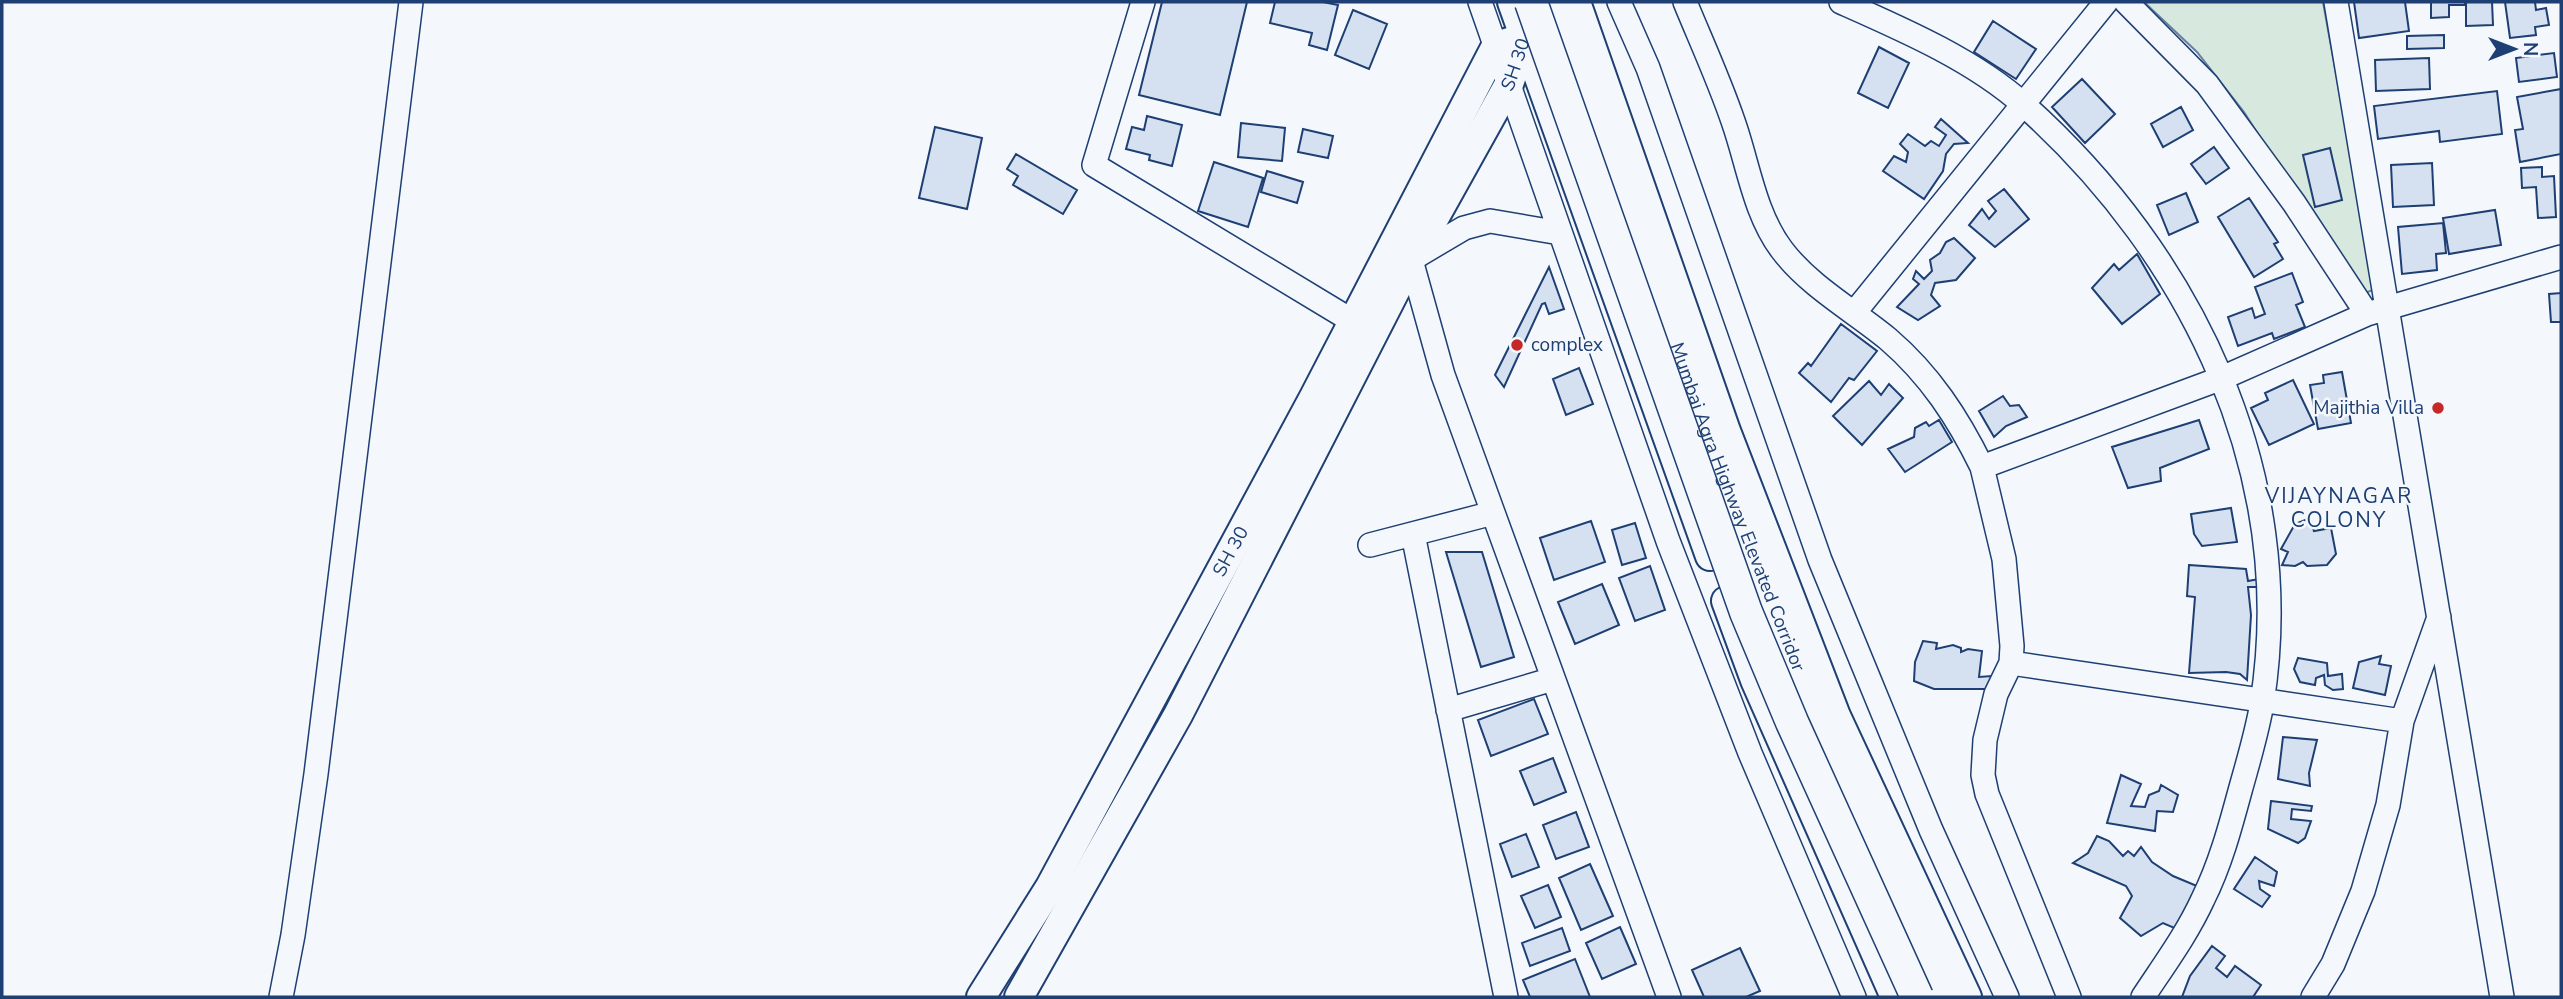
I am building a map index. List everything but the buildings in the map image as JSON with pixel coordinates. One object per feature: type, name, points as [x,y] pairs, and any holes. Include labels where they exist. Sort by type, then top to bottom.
[{"type":"highway","name":"Mumbai Agra Highway Elevated Corridor","points":[[1531,2],[1746,612],[1808,759],[1917,997]]},
{"type":"highway","name":"Mumbai Agra Highway Elevated Corridor","points":[[1558,2],[1707,433],[1817,716],[1947,997]]},
{"type":"main road","points":[[1512,2],[1755,680],[1895,997]]},
{"type":"main road","points":[[1576,2],[1726,431],[1836,716],[1967,997]]},
{"type":"main road","name":"SH 30","points":[[981,997],[1050,887],[1354,322],[1399,260],[1509,84],[1525,37]]},
{"type":"main road","name":"SH 30","points":[[1019,997],[1178,715],[1399,260],[1496,46],[1525,37]]},
{"type":"street","points":[[281,997],[316,775],[411,2]]},
{"type":"street","points":[[1143,2],[1094,165],[1354,322]]},
{"type":"street","points":[[1479,2],[1668,541],[1751,753],[1854,997]]},
{"type":"street","points":[[1525,37],[1550,2]]},
{"type":"street","points":[[1619,2],[1648,68],[1819,560],[1931,830],[2007,997]]},
{"type":"street","points":[[1685,2],[1733,121],[1763,217],[1774,240],[1803,271],[1922,370],[1959,420],[1982,467],[2008,582],[2011,663],[1996,694],[1988,723],[1983,775],[1987,794],[2069,997]]},
{"type":"street","points":[[1841,2],[1939,48],[2023,104],[2096,179],[2156,253],[2222,378],[2238,418],[2259,497],[2268,614],[2262,701],[2254,740],[2212,879],[2190,925],[2143,997]]},
{"type":"street","points":[[1854,313],[2106,2]]},
{"type":"street","points":[[2126,2],[2207,84],[2377,311]]},
{"type":"street","points":[[2336,2],[2377,311],[2440,615],[2502,997]]},
{"type":"street","points":[[1560,233],[1490,221],[1464,228],[1399,260],[1669,997]]},
{"type":"street","points":[[1982,467],[2222,378],[2377,311],[2561,257]]},
{"type":"street","points":[[1370,545],[1493,513]]},
{"type":"street","points":[[1413,534],[1506,997]]},
{"type":"street","points":[[2312,997],[2333,964],[2363,891],[2388,805],[2402,721],[2440,615]]},
{"type":"street","points":[[2011,663],[2402,721]]},
{"type":"street","points":[[1448,710],[1553,679]]},
{"type":"shaded area","points":[[2144,2],[2323,2],[2375,289],[2361,295],[2244,112],[2197,52]]},
{"type":"place","name":"complex","points":[[1517,345]]},
{"type":"place","name":"Majithia Villa","points":[[2438,408]]},
{"type":"district","name":"VIJAYNAGAR COLONY","points":[[2339,508]]}]
